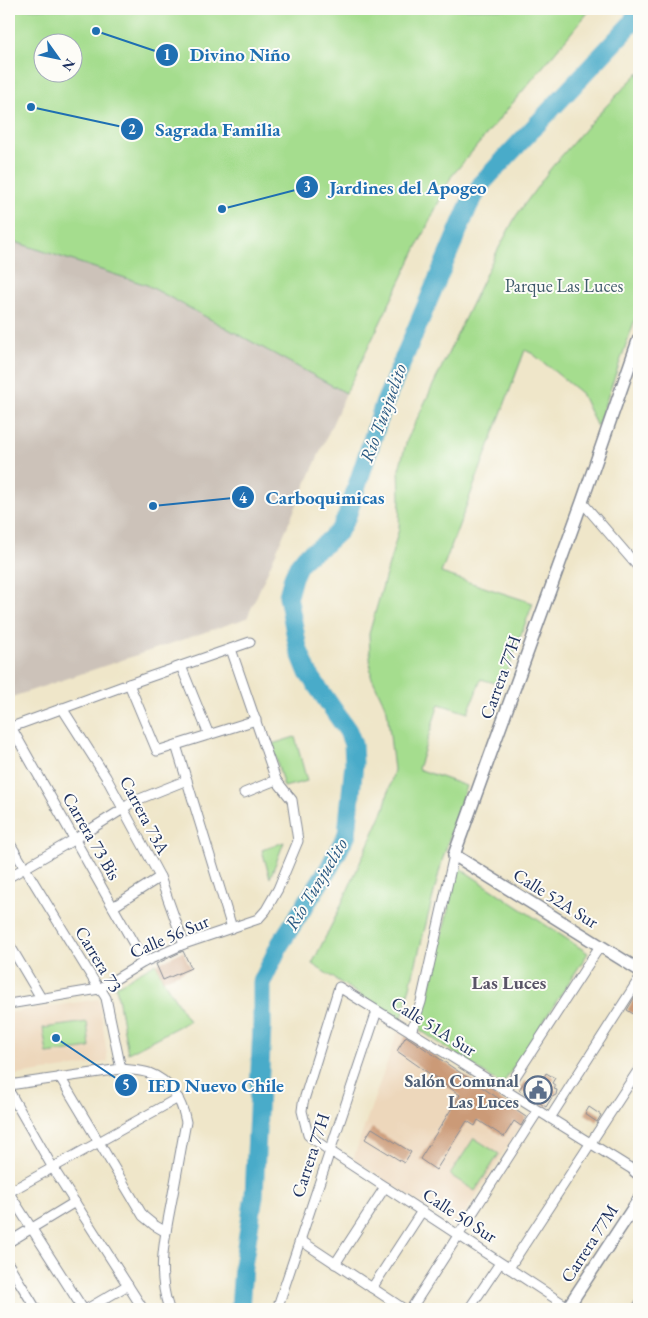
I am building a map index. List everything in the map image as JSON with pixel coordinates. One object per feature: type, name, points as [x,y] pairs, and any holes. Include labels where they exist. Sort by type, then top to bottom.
[{"type":"street","name":"Carrera 77H","points":[[411,1032],[421,1002],[454,856],[639,338]]},
{"type":"street","points":[[582,502],[639,568]]},
{"type":"street","points":[[10,727],[250,642]]},
{"type":"street","points":[[231,649],[276,780],[244,793]]},
{"type":"street","points":[[181,666],[209,735]]},
{"type":"street","points":[[129,684],[157,751],[256,720]]},
{"type":"street","name":"Carrera 73A","points":[[62,708],[106,777],[160,877],[184,944]]},
{"type":"street","name":"Carrera 73 Bis","points":[[10,727],[144,962]]},
{"type":"street","points":[[176,745],[232,928]]},
{"type":"street","points":[[9,877],[75,839],[132,802],[186,780]]},
{"type":"street","name":"Calle 56 Sur","points":[[9,1004],[99,989],[144,962],[184,944],[258,919],[266,910],[278,889],[298,841],[292,800],[276,780]]},
{"type":"street","name":"Carrera 73","points":[[9,842],[106,998],[121,1069]]},
{"type":"street","name":"Calle 52A Sur","points":[[454,856],[639,970]]},
{"type":"street","points":[[113,907],[160,877]]},
{"type":"street","points":[[9,944],[41,998]]},
{"type":"street","points":[[506,1091],[600,946]]},
{"type":"street","points":[[550,1118],[639,979]]},
{"type":"street","name":"Calle 51A Sur","points":[[338,987],[590,1144],[638,1170]]},
{"type":"street","name":"Calle 50 Sur","points":[[338,987],[302,1102],[302,1111],[308,1135],[569,1308]]},
{"type":"street","name":"Carrera 77H","points":[[277,1309],[377,1011]]},
{"type":"street","points":[[9,1084],[121,1069],[136,1070],[150,1073],[166,1084],[178,1098],[183,1108],[186,1122],[162,1264],[165,1297],[169,1309]]},
{"type":"street","points":[[509,1268],[639,1069]]},
{"type":"street","points":[[60,1077],[143,1216],[166,1232]]},
{"type":"street","points":[[9,1091],[53,1168],[144,1309]]},
{"type":"street","points":[[83,1309],[9,1193],[178,1098]]},
{"type":"street","points":[[411,1309],[538,1111]]},
{"type":"street","points":[[335,1264],[385,1187]]},
{"type":"street","name":"Carrera 77M","points":[[569,1308],[639,1198]]},
{"type":"street","points":[[9,1242],[75,1202]]},
{"type":"street","points":[[372,1288],[422,1211]]},
{"type":"street","points":[[300,1240],[404,1309]]},
{"type":"street","points":[[470,1309],[500,1263]]},
{"type":"street","points":[[9,1265],[36,1309]]},
{"type":"street","points":[[87,1309],[128,1285]]},
{"type":"street","points":[[636,1309],[639,1304]]},
{"type":"shaded area","points":[[9,240],[147,285],[346,393],[247,618],[9,698]]},
{"type":"shaded area","points":[[99,999],[108,1062],[9,1076],[9,1013]]},
{"type":"shaded area","points":[[398,1031],[526,1117],[456,1227],[353,1159]]},
{"type":"green space","points":[[9,9],[591,9],[451,177],[346,393],[147,285],[9,240]]},
{"type":"green space","name":"Parque Las Luces","points":[[639,72],[639,308],[597,427],[581,393],[533,354],[525,350],[441,573],[533,603],[502,685],[481,679],[468,713],[439,704],[418,769],[466,786],[442,861],[401,1022],[312,964],[337,914],[384,809],[394,770],[387,710],[371,676],[369,634],[399,529],[399,469],[407,440],[492,261],[516,216],[551,168],[590,123]]},
{"type":"green space","points":[[295,737],[307,781],[284,787],[272,744]]},
{"type":"green space","points":[[284,842],[270,878],[262,850]]},
{"type":"green space","points":[[458,867],[588,953],[502,1085],[420,1030]]},
{"type":"green space","points":[[156,963],[163,980],[189,1021],[128,1053],[116,986]]},
{"type":"green space","points":[[87,1022],[90,1048],[47,1054],[43,1028]]},
{"type":"green space","points":[[474,1138],[499,1154],[475,1191],[450,1175]]},
{"type":"building","points":[[183,951],[191,968],[163,980],[156,964]]},
{"type":"building","points":[[639,990],[639,1009],[635,1015],[627,1010]]},
{"type":"building","points":[[406,1036],[526,1117],[521,1126],[514,1121],[504,1137],[478,1120],[475,1126],[467,1121],[436,1170],[420,1159],[460,1095],[397,1051]]},
{"type":"building","name":"Salón Comunal Las Luces","points":[[546,1073],[555,1078],[552,1083],[556,1086],[554,1089],[557,1090],[556,1095],[552,1097],[546,1107],[519,1090],[525,1081],[531,1085],[537,1075],[543,1079]]},
{"type":"building","points":[[589,1107],[601,1115],[597,1122],[585,1114]]},
{"type":"building","points":[[372,1128],[411,1152],[404,1163],[365,1139]]},
{"type":"waterway","name":"Río Tunjuelito","points":[[240,1309],[243,1266],[254,1196],[262,1026],[262,982],[280,944],[329,868],[347,834],[354,763],[353,744],[348,731],[308,673],[298,648],[288,596],[293,577],[298,566],[306,556],[325,544],[339,531],[347,516],[383,407],[469,205],[482,183],[631,24],[639,9]]},
{"type":"place","name":"Divino Niño","points":[[96,31]]},
{"type":"place","name":"Sagrada Familia","points":[[31,107]]},
{"type":"place","name":"Jardines del Apogeo","points":[[222,209]]},
{"type":"place","name":"Carboquimicas","points":[[153,506]]},
{"type":"place","name":"IED Nuevo Chile","points":[[56,1038]]},
{"type":"place","name":"Salón Comunal Las Luces","points":[[538,1090]]},
{"type":"district","name":"Las Luces","points":[[509,982]]}]
